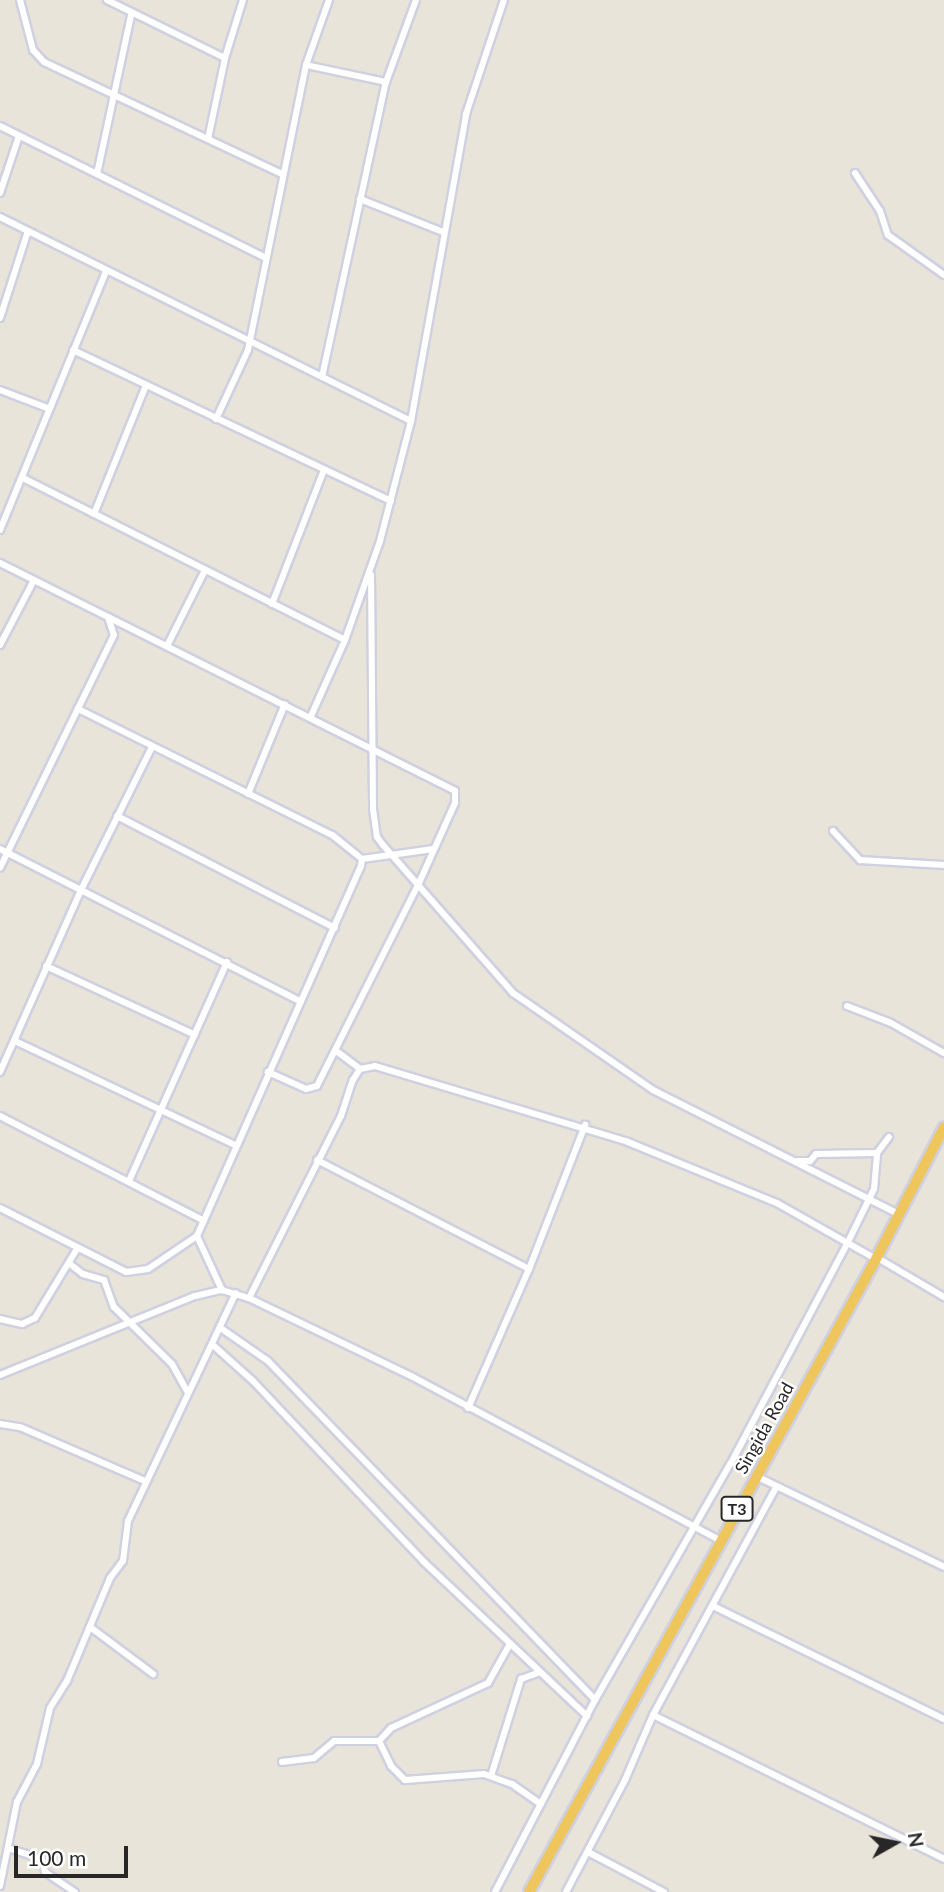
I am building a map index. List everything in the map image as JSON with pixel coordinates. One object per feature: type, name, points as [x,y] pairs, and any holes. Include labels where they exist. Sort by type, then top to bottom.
[{"type":"highway","name":"Singida Road","points":[[528,1892],[876,1258],[944,1128]]},
{"type":"street","points":[[20,0],[33,50],[44,62],[114,92],[282,174]]},
{"type":"street","points":[[107,0],[131,15],[225,58]]},
{"type":"street","points":[[208,139],[225,58],[243,0]]},
{"type":"street","points":[[216,419],[248,350],[248,339],[306,65],[329,0]]},
{"type":"street","points":[[323,377],[386,82],[416,0]]},
{"type":"street","points":[[311,716],[371,575],[391,501],[411,421],[466,114],[504,0]]},
{"type":"street","points":[[97,174],[131,15]]},
{"type":"street","points":[[306,65],[386,82]]},
{"type":"street","points":[[0,126],[266,258]]},
{"type":"street","points":[[0,193],[19,136]]},
{"type":"street","points":[[855,173],[880,211],[888,235],[944,275]]},
{"type":"street","points":[[360,199],[443,232]]},
{"type":"street","points":[[0,217],[411,421]]},
{"type":"street","points":[[0,318],[28,231]]},
{"type":"street","points":[[0,530],[106,271]]},
{"type":"street","points":[[73,350],[391,501]]},
{"type":"street","points":[[94,514],[146,385]]},
{"type":"street","points":[[0,390],[50,409]]},
{"type":"street","points":[[272,604],[324,470]]},
{"type":"street","points":[[23,478],[345,640]]},
{"type":"street","points":[[0,563],[168,644],[455,791],[455,803],[419,883],[312,1090],[268,1072]]},
{"type":"street","points":[[168,644],[205,570]]},
{"type":"street","points":[[371,575],[372,747],[374,827],[377,837],[419,883],[467,944],[513,993],[653,1090],[899,1214]]},
{"type":"street","points":[[0,645],[34,580]]},
{"type":"street","points":[[0,868],[4,851],[114,635],[108,617]]},
{"type":"street","points":[[248,794],[285,704]]},
{"type":"street","points":[[78,709],[331,835],[362,859],[433,849]]},
{"type":"street","points":[[0,1072],[80,890],[152,747]]},
{"type":"street","points":[[117,816],[335,928]]},
{"type":"street","points":[[832,831],[860,860],[944,865]]},
{"type":"street","points":[[4,851],[300,1001]]},
{"type":"street","points":[[0,1208],[125,1272],[136,1272],[197,1236],[235,1145],[335,928],[362,859]]},
{"type":"street","points":[[129,1181],[227,962]]},
{"type":"street","points":[[46,966],[195,1035]]},
{"type":"street","points":[[847,1006],[891,1023],[944,1053]]},
{"type":"street","points":[[15,1041],[235,1145]]},
{"type":"street","points":[[335,1050],[360,1069],[375,1066],[415,1075],[585,1125],[777,1203],[944,1297]]},
{"type":"street","points":[[249,1298],[360,1069]]},
{"type":"street","points":[[0,1116],[204,1221]]},
{"type":"street","points":[[468,1408],[529,1269],[585,1125]]},
{"type":"street","points":[[495,1892],[595,1700],[695,1527],[847,1244],[870,1199],[877,1153],[889,1138]]},
{"type":"street","points":[[795,1161],[810,1161],[816,1154],[877,1153]]},
{"type":"street","points":[[317,1160],[529,1269]]},
{"type":"street","points":[[197,1236],[222,1290]]},
{"type":"street","points":[[1,1322],[22,1324],[35,1318],[77,1249]]},
{"type":"street","points":[[70,1264],[83,1274],[104,1280],[114,1307],[172,1364],[188,1393]]},
{"type":"street","points":[[0,1375],[195,1296],[222,1290],[236,1293],[468,1408],[720,1540]]},
{"type":"street","points":[[0,1886],[7,1869],[8,1848],[17,1802],[37,1764],[50,1708],[67,1681],[110,1578],[123,1561],[125,1532],[145,1481],[214,1346],[236,1293]]},
{"type":"street","points":[[222,1329],[268,1361],[595,1700]]},
{"type":"street","points":[[214,1346],[253,1381],[424,1562],[587,1716]]},
{"type":"street","points":[[0,1418],[103,1460],[145,1481]]},
{"type":"street","points":[[0,1424],[13,1425]]},
{"type":"street","points":[[756,1476],[944,1567]]},
{"type":"street","points":[[566,1892],[653,1715],[777,1486]]},
{"type":"street","points":[[713,1606],[944,1718]]},
{"type":"street","points":[[90,1627],[153,1674]]},
{"type":"street","points":[[282,1762],[314,1758],[334,1741],[379,1741],[391,1728],[488,1683],[510,1644]]},
{"type":"street","points":[[491,1776],[521,1679],[540,1672]]},
{"type":"street","points":[[653,1715],[944,1860]]},
{"type":"street","points":[[379,1741],[398,1775],[409,1782],[491,1776],[541,1804]]},
{"type":"street","points":[[8,1848],[40,1857],[49,1875],[75,1892]]},
{"type":"street","points":[[588,1852],[664,1892]]}]
